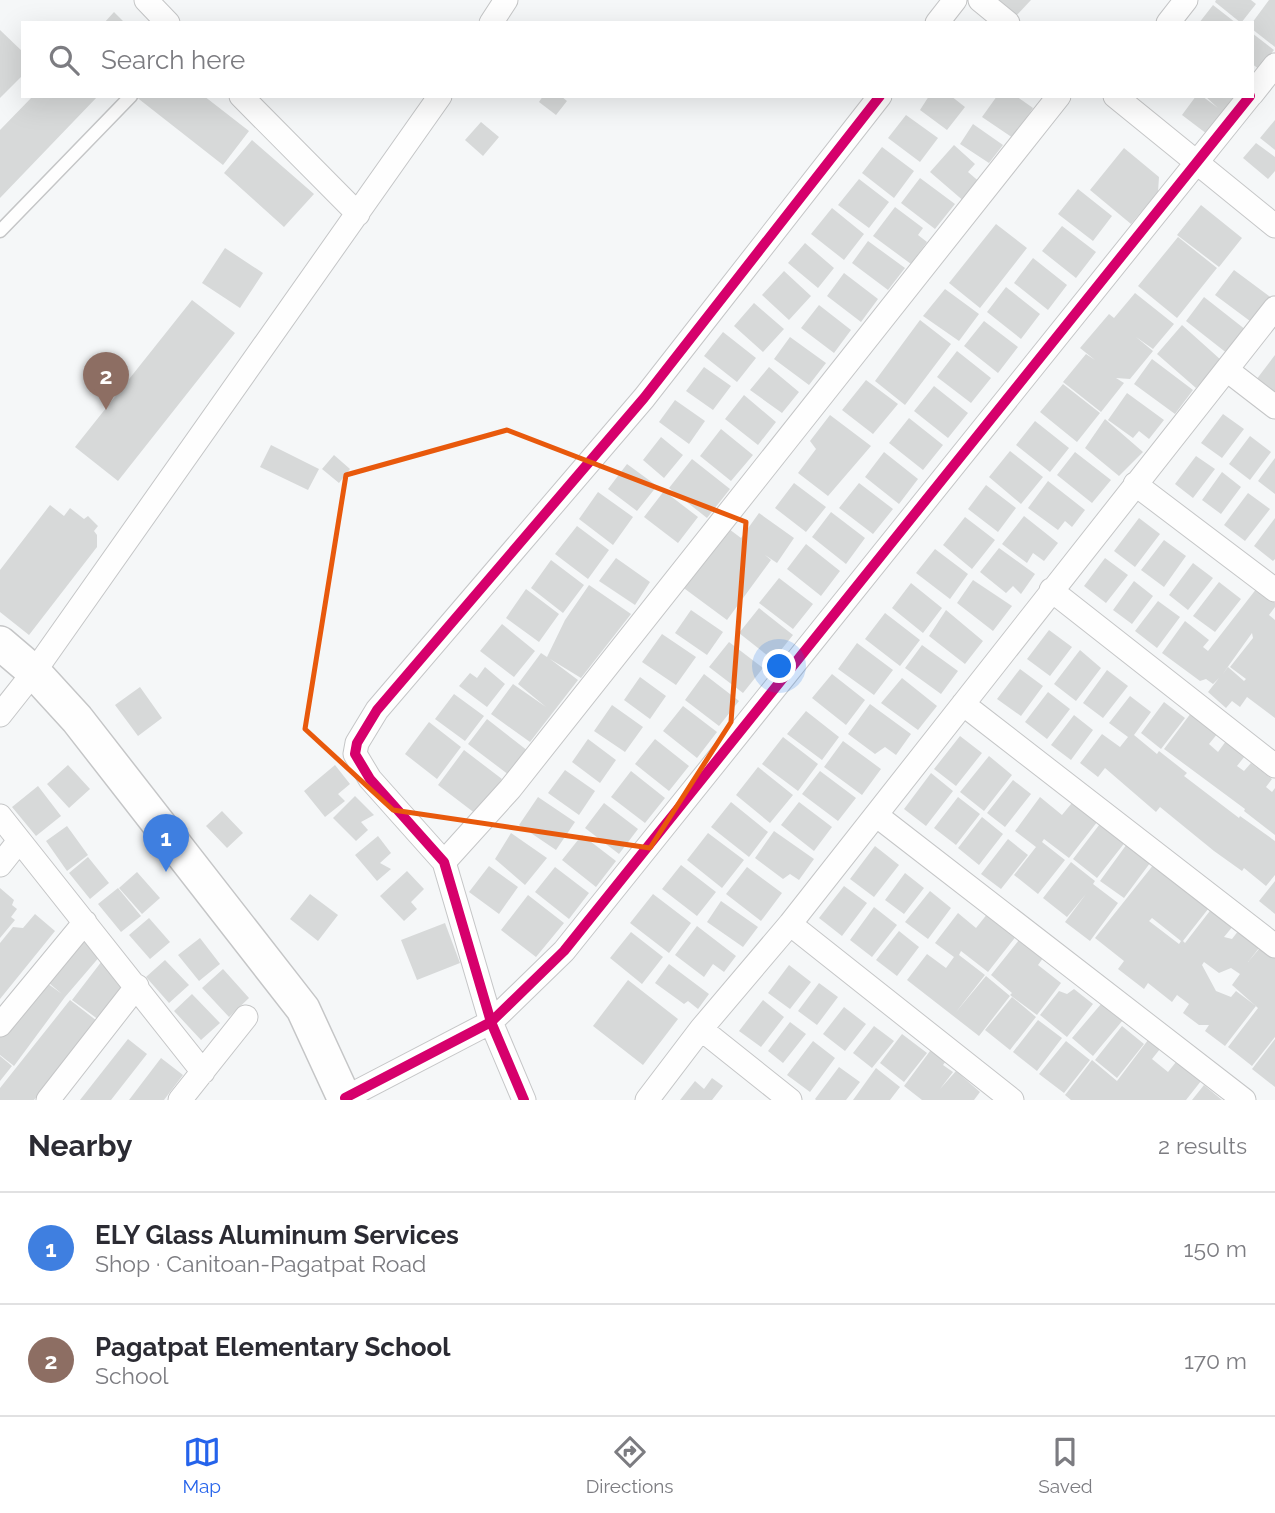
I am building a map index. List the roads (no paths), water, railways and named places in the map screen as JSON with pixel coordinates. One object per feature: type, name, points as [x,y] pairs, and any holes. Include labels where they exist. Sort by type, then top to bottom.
[{"type":"street","points":[[146,0],[166,21]]},
{"type":"street","points":[[492,21],[506,0]]},
{"type":"street","points":[[939,21],[955,0]]},
{"type":"street","points":[[980,0],[1006,21]]},
{"type":"street","points":[[1170,21],[1186,0]]},
{"type":"street","points":[[1254,91],[1275,65]]},
{"type":"street","points":[[243,98],[358,214]]},
{"type":"street","points":[[0,715],[34,672],[439,98]]},
{"type":"street","points":[[524,1100],[491,1023],[444,862],[370,779],[355,754],[357,743],[377,710],[644,398],[878,98]]},
{"type":"street","points":[[444,862],[518,778],[1057,98]]},
{"type":"street","points":[[1117,98],[1275,226]]},
{"type":"street","points":[[0,643],[34,672],[77,719],[303,1009],[345,1099],[491,1023],[564,951],[1249,98]]},
{"type":"street","points":[[647,1100],[701,1029],[790,924],[1275,308]]},
{"type":"street","points":[[1227,370],[1275,407]]},
{"type":"street","points":[[1135,484],[1275,590]]},
{"type":"street","points":[[1051,590],[1275,765]]},
{"type":"street","points":[[963,704],[1275,946]]},
{"type":"street","points":[[876,814],[1244,1100]]},
{"type":"street","points":[[0,816],[203,1072]]},
{"type":"street","points":[[0,865],[19,841]]},
{"type":"street","points":[[0,1025],[85,922]]},
{"type":"street","points":[[790,924],[1012,1100]]},
{"type":"street","points":[[48,1100],[136,986]]},
{"type":"street","points":[[180,1100],[246,1017]]},
{"type":"street","points":[[701,1029],[790,1100]]},
{"type":"lane","points":[[0,231],[129,98]]},
{"type":"place","name":"Pagatpat Elementary School","points":[[106,410]]},
{"type":"place","name":"ELY Glass Aluminum Services","points":[[166,872]]}]
